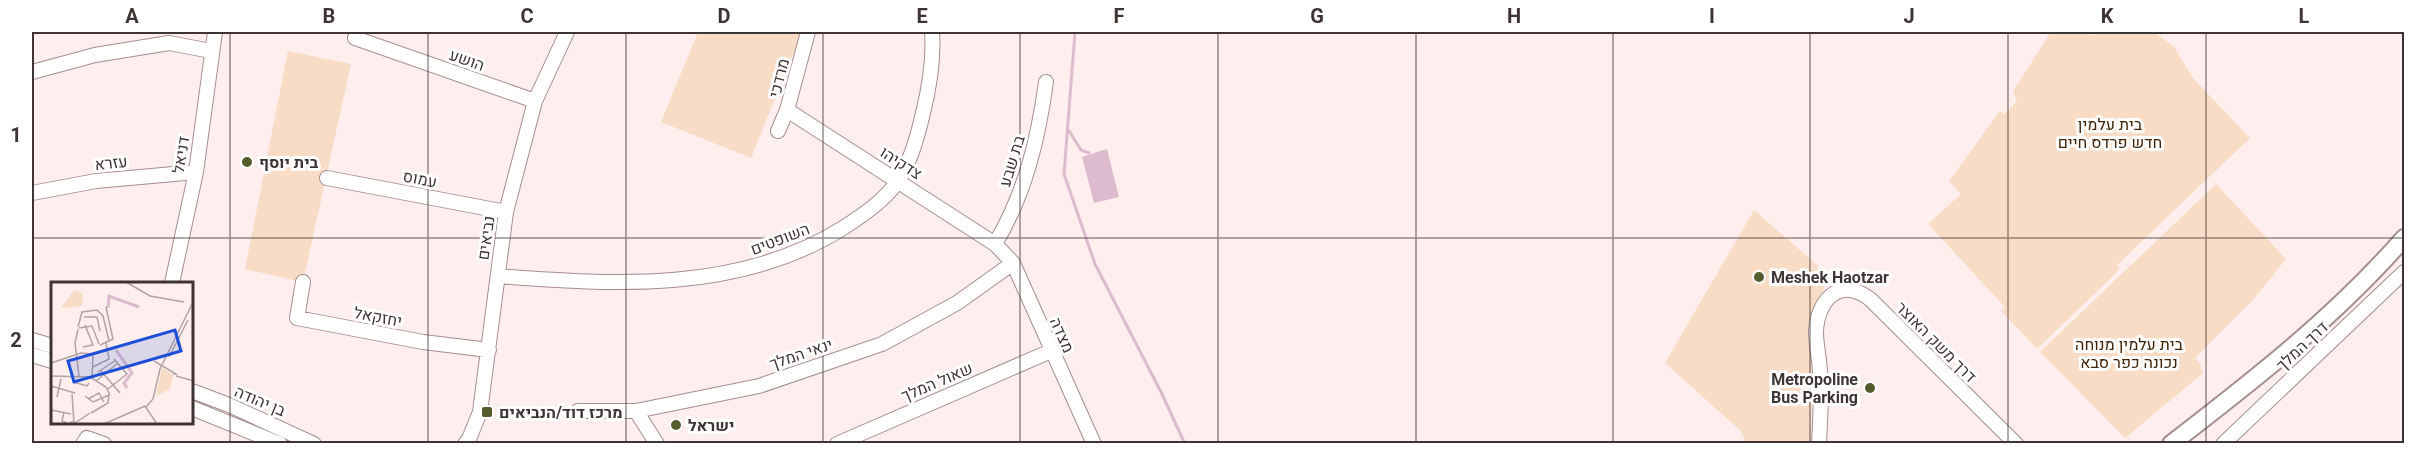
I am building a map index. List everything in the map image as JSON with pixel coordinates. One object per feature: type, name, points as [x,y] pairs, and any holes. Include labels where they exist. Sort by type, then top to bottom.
[{"type":"main road","points":[[2171,444],[2298,344],[2343,303],[2404,238]]},
{"type":"main road","points":[[2157,444],[2223,404]]},
{"type":"street","name":"דניאל","points":[[172,282],[196,172],[215,32]]},
{"type":"street","name":"מרדכי","points":[[778,131],[788,110],[808,32]]},
{"type":"street","name":"השופטים","points":[[498,276],[567,281],[636,282],[699,277],[760,267],[820,242],[870,211],[898,181],[917,137],[931,78],[932,32]]},
{"type":"street","name":"נביאים","points":[[465,444],[470,439],[480,412],[506,212],[535,101],[567,35]]},
{"type":"street","name":"הושע","points":[[355,38],[535,101]]},
{"type":"street","points":[[32,72],[94,55],[169,44],[211,51]]},
{"type":"street","name":"בת שבע","points":[[995,244],[1011,218],[1028,171],[1040,127],[1046,82]]},
{"type":"street","name":"צדקיהו","points":[[788,110],[995,244]]},
{"type":"street","name":"עזרא","points":[[32,193],[96,181],[196,172]]},
{"type":"street","name":"עמוס","points":[[327,178],[506,212]]},
{"type":"street","name":"מצדה","points":[[995,244],[1013,263],[1094,444]]},
{"type":"street","name":"ינאי המלך","points":[[578,411],[636,411],[759,386],[882,344],[957,303],[1013,263]]},
{"type":"street","name":"דרך המלך","points":[[2223,444],[2404,272]]},
{"type":"street","name":"יחזקאל","points":[[303,282],[297,318],[423,342],[489,350]]},
{"type":"street","name":"דרך משק האוצר","points":[[1819,444],[1821,375],[1816,332],[1826,301],[1836,292],[1846,290],[1862,293],[1870,300],[2016,444]]},
{"type":"street","points":[[32,340],[51,346]]},
{"type":"street","name":"שאול המלך","points":[[837,444],[865,438],[1051,351]]},
{"type":"street","points":[[32,355],[51,361]]},
{"type":"street","name":"בן יהודה","points":[[194,393],[229,405],[314,444]]},
{"type":"street","name":"בן יהודה","points":[[194,409],[280,444]]},
{"type":"street","points":[[636,411],[657,444]]},
{"type":"street","points":[[83,444],[87,438],[104,444]]},
{"type":"green space","points":[[698,32],[802,32],[751,158],[661,122]]},
{"type":"green space","name":"בית עלמין חדש פרדס חיים","points":[[2051,32],[2094,35],[2097,32],[2154,32],[2174,47],[2193,78],[2250,138],[2117,265],[2120,269],[2037,349],[2001,311],[2005,307],[1928,224],[1961,194],[1949,181],[2000,111],[2004,114],[2017,101],[2013,91]]},
{"type":"green space","points":[[288,51],[351,64],[303,282],[245,269]]},
{"type":"green space","name":"בית עלמין מנוחה נכונה כפר סבא","points":[[2216,184],[2286,259],[2253,300],[2195,358],[2203,373],[2125,438],[2040,352]]},
{"type":"green space","points":[[1754,210],[1817,265],[1826,282],[1812,324],[1811,443],[1746,443],[1741,431],[1665,363]]},
{"type":"shaded area","points":[[1107,149],[1119,197],[1094,203],[1082,157]]},
{"type":"waterway","points":[[1075,32],[1064,174],[1095,264],[1185,444]]},
{"type":"waterway","points":[[1069,131],[1081,150],[1089,153]]},
{"type":"place","name":"בית יוסף","points":[[247,162]]},
{"type":"place","name":"Meshek Haotzar","points":[[1759,277]]},
{"type":"place","name":"Metropoline Bus Parking","points":[[1870,388]]},
{"type":"place","name":"מרכז דוד/הנביאים","points":[[487,412]]},
{"type":"place","name":"ישראל","points":[[676,425]]}]
